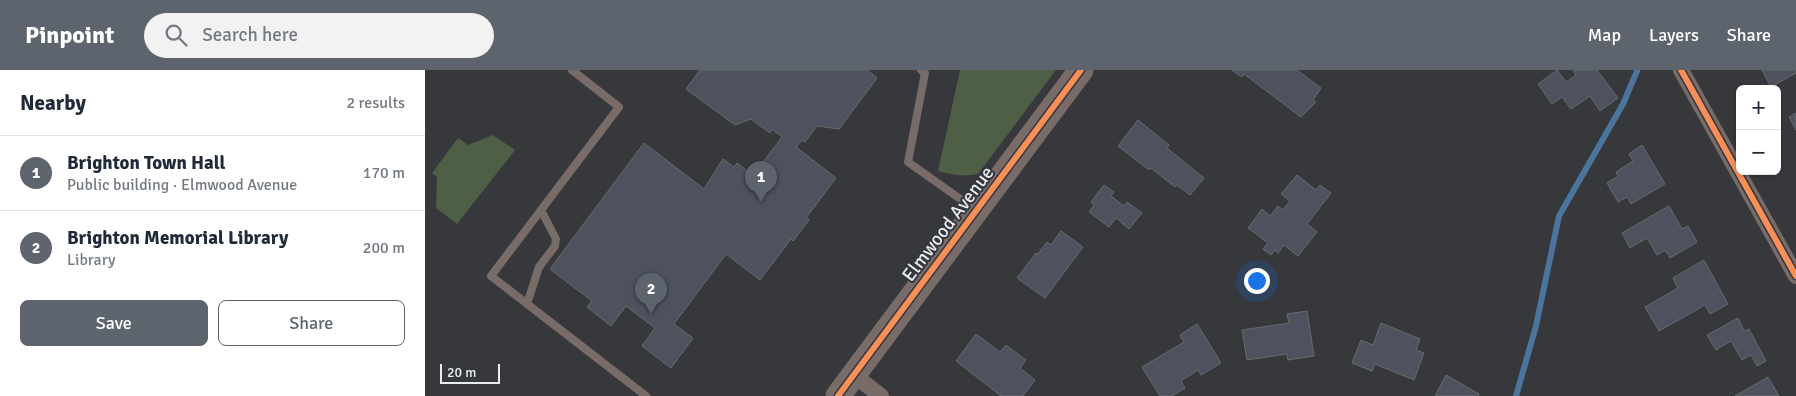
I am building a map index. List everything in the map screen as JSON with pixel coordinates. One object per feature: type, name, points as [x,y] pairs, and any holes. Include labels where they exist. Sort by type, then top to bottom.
[{"type":"main road","name":"Elmwood Avenue","points":[[838,396],[1081,70]]},
{"type":"street","points":[[1681,70],[1796,276]]},
{"type":"street","points":[[854,375],[881,396]]},
{"type":"lane","points":[[572,70],[619,107],[491,276],[646,396]]},
{"type":"lane","points":[[921,70],[925,73],[908,162],[977,211]]},
{"type":"lane","points":[[527,304],[539,267],[555,246],[556,239],[541,210]]},
{"type":"green space","points":[[960,70],[1056,70],[978,174],[973,175],[949,174],[938,171]]},
{"type":"green space","points":[[493,135],[515,150],[457,224],[436,208],[437,177],[432,173],[458,138],[468,145]]},
{"type":"building","points":[[700,70],[867,70],[877,78],[839,129],[817,126],[805,142],[802,140],[796,147],[836,178],[806,218],[809,220],[793,241],[791,239],[760,280],[726,254],[674,324],[693,338],[671,368],[642,346],[655,328],[626,306],[611,326],[587,307],[592,301],[550,269],[644,143],[704,189],[723,159],[734,167],[737,163],[753,175],[782,137],[772,129],[770,133],[751,119],[735,125],[686,89]]},
{"type":"building","points":[[1232,70],[1297,70],[1321,88],[1313,100],[1316,102],[1301,117],[1244,74],[1242,77]]},
{"type":"building","points":[[1557,70],[1566,82],[1576,75],[1573,70],[1597,70],[1618,98],[1600,111],[1590,96],[1571,109],[1562,97],[1552,104],[1538,84]]},
{"type":"building","points":[[1762,70],[1796,70],[1796,73],[1775,85],[1770,85]]},
{"type":"building","points":[[1796,113],[1796,130],[1789,117]]},
{"type":"building","points":[[1138,120],[1169,145],[1167,148],[1204,178],[1190,195],[1177,185],[1175,187],[1151,168],[1149,170],[1118,146]]},
{"type":"building","points":[[1642,145],[1665,184],[1631,204],[1627,197],[1618,202],[1607,183],[1618,176],[1616,172],[1633,161],[1629,154]]},
{"type":"building","points":[[1297,175],[1316,190],[1320,185],[1331,193],[1307,224],[1317,232],[1298,256],[1284,245],[1278,253],[1275,250],[1271,255],[1263,249],[1268,243],[1248,228],[1262,209],[1270,216],[1278,206],[1283,210],[1290,201],[1281,194]]},
{"type":"building","points":[[1104,185],[1114,192],[1111,196],[1124,206],[1127,202],[1142,213],[1129,229],[1116,218],[1109,227],[1089,212],[1094,205],[1091,202]]},
{"type":"building","points":[[1669,206],[1682,229],[1688,226],[1697,242],[1670,258],[1665,250],[1657,255],[1647,238],[1630,248],[1622,233]]},
{"type":"building","points":[[1061,231],[1083,247],[1045,298],[1017,278],[1036,253],[1038,254],[1047,242],[1051,245]]},
{"type":"building","points":[[1704,260],[1728,304],[1710,314],[1705,305],[1659,331],[1645,307],[1678,288],[1673,278]]},
{"type":"building","points":[[1307,311],[1314,356],[1288,360],[1287,354],[1247,360],[1242,330],[1289,323],[1287,314]]},
{"type":"building","points":[[1738,318],[1744,331],[1749,329],[1766,361],[1757,366],[1751,355],[1742,360],[1731,341],[1716,350],[1707,335]]},
{"type":"building","points":[[1381,323],[1420,339],[1416,350],[1424,353],[1414,380],[1375,364],[1372,371],[1352,363],[1361,340],[1373,345]]},
{"type":"building","points":[[1197,324],[1221,363],[1201,375],[1198,370],[1181,381],[1185,388],[1172,396],[1160,396],[1142,367],[1184,342],[1180,335]]},
{"type":"building","points":[[976,334],[1000,352],[1006,345],[1026,360],[1020,368],[1035,380],[1023,396],[1001,396],[956,361]]},
{"type":"building","points":[[1446,375],[1479,394],[1478,396],[1435,396]]},
{"type":"building","points":[[1768,377],[1779,396],[1735,396]]},
{"type":"waterway","points":[[1516,396],[1536,326],[1559,216],[1623,104],[1637,71]]},
{"type":"cycle path","points":[[838,396],[1081,70]]},
{"type":"cycle path","points":[[1681,70],[1796,276]]},
{"type":"place","name":"Brighton Town Hall","points":[[761,202]]},
{"type":"place","name":"Brighton Memorial Library","points":[[651,314]]}]
